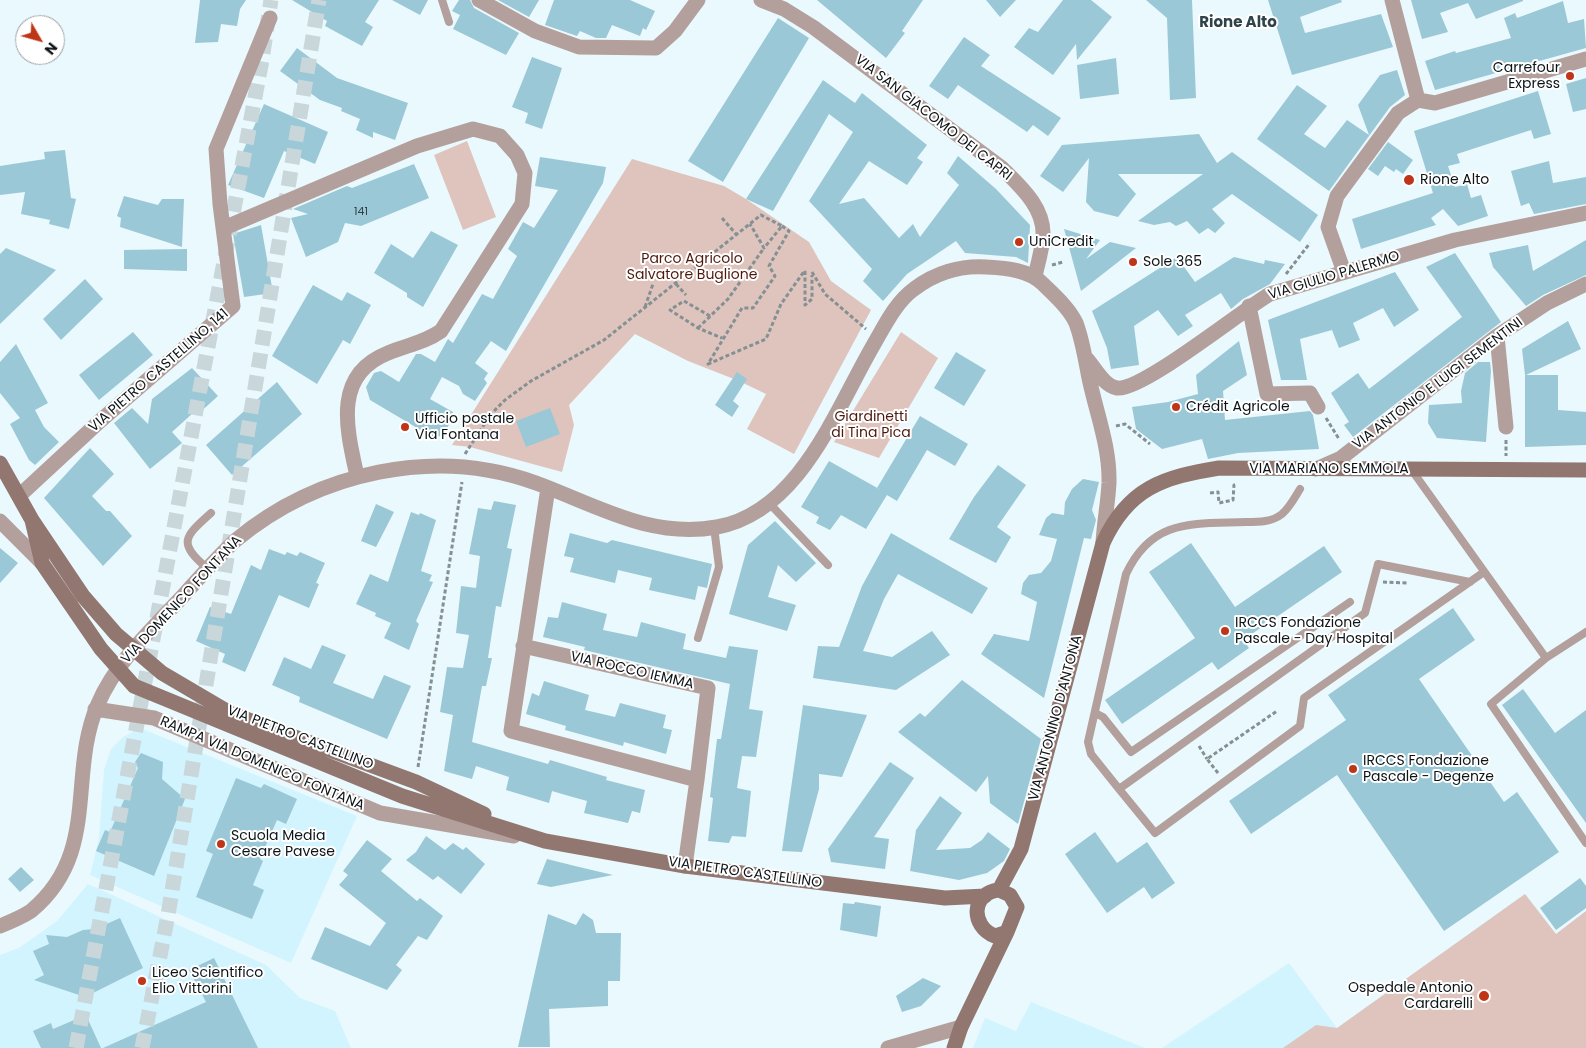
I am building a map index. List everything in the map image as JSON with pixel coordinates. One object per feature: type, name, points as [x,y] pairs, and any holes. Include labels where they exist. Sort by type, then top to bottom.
[{"type":"street","points":[[479,0],[535,31],[578,47],[656,48],[675,31],[698,0]]},
{"type":"street","name":"VIA SAN GIACOMO DEI CAPRI","points":[[761,0],[784,5],[1002,168],[1024,190],[1041,219],[1043,236],[1035,276]]},
{"type":"street","points":[[1392,0],[1418,100]]},
{"type":"street","name":"VIA PIETRO CASTELLINO, 141","points":[[19,496],[100,421],[233,306],[216,149],[270,18]]},
{"type":"street","points":[[1344,272],[1328,226],[1337,196],[1398,113],[1418,100],[1435,103],[1586,59]]},
{"type":"street","points":[[224,228],[417,146],[473,129],[500,136],[517,155],[525,173],[522,204],[442,331],[427,341],[387,353],[366,365],[353,382],[346,409],[348,434],[357,476]]},
{"type":"street","name":"VIA GIULIO PALERMO","points":[[1087,359],[1107,383],[1116,388],[1127,388],[1152,375],[1249,306],[1270,294],[1455,240],[1586,213]]},
{"type":"street","name":"VIA DOMENICO FONTANA","points":[[0,926],[29,913],[61,878],[77,834],[87,740],[95,709],[110,677],[160,620],[235,541],[280,508],[327,486],[357,476],[406,468],[456,467],[490,471],[530,481],[637,523],[657,528],[685,531],[721,527],[751,514],[777,499],[813,454],[893,312],[913,290],[951,270],[972,266],[1003,268],[1035,276]]},
{"type":"street","points":[[1035,276],[1068,310],[1075,322],[1087,359],[1088,371],[1106,443],[1109,483],[1103,543]]},
{"type":"street","name":"VIA ANTONIO E LUIGI SEMENTINI","points":[[1316,469],[1341,458],[1497,336],[1547,303],[1586,284]]},
{"type":"street","points":[[1249,306],[1267,394],[1310,393],[1318,407]]},
{"type":"street","points":[[1497,336],[1506,427]]},
{"type":"street","name":"VIA PIETRO CASTELLINO","points":[[0,463],[32,520],[82,596],[116,634],[162,673],[230,713],[417,776],[545,841]]},
{"type":"street","name":"VIA MARIANO SEMMOLA","points":[[1103,543],[1120,512],[1136,496],[1154,484],[1178,475],[1219,468],[1506,468],[1585,471]]},
{"type":"street","points":[[548,488],[511,731],[697,780]]},
{"type":"street","name":"VIA PIETRO CASTELLINO","points":[[32,520],[42,563]]},
{"type":"street","name":"VIA PIETRO CASTELLINO","points":[[0,521],[42,563],[101,649],[134,686],[402,796],[545,841],[685,866],[945,898],[984,896]]},
{"type":"street","name":"VIA ANTONINO D'ANTONA","points":[[1000,890],[1021,849],[1103,543]]},
{"type":"street","name":"VIA ROCCO IEMMA","points":[[523,646],[708,688],[685,866]]},
{"type":"street","name":"RAMPA VIA DOMENICO FONTANA","points":[[95,709],[154,718],[380,813],[402,796],[417,776]]},
{"type":"street","points":[[380,813],[545,841]]},
{"type":"street","points":[[954,1048],[961,1027],[993,960],[1001,934],[1016,907],[1010,895],[1000,890],[984,896],[978,906],[977,918],[982,929],[1001,934]]},
{"type":"street","name":"VIA PIETRO CASTELLINO","points":[[945,898],[977,918]]},
{"type":"street","points":[[888,1048],[961,1027]]},
{"type":"lane","points":[[442,0],[449,22]]},
{"type":"lane","points":[[1411,468],[1546,658]]},
{"type":"lane","points":[[1300,488],[1289,507],[1282,514],[1269,521],[1199,524],[1172,528],[1146,543],[1135,554],[1126,574],[1088,742],[1091,754],[1155,833],[1300,726],[1304,698],[1484,572]]},
{"type":"lane","points":[[769,504],[828,564]]},
{"type":"lane","points":[[208,569],[188,549],[187,539],[193,529],[211,513]]},
{"type":"lane","points":[[698,638],[719,568],[714,527]]},
{"type":"lane","points":[[1119,789],[1365,613],[1378,564],[1470,582]]},
{"type":"lane","points":[[1095,713],[1103,717],[1131,752],[1350,602]]},
{"type":"lane","points":[[1586,632],[1546,658],[1491,704],[1586,842]]},
{"type":"path","points":[[644,308],[761,215],[789,231],[769,266],[775,276],[753,308],[742,308],[722,338],[708,364],[766,339],[781,304],[806,270],[805,305],[812,299],[812,272],[825,294],[862,327],[878,337]]},
{"type":"path","points":[[722,218],[736,234]]},
{"type":"path","points":[[750,224],[764,248]]},
{"type":"path","points":[[698,328],[728,299],[782,226]]},
{"type":"path","points":[[1286,275],[1310,242]]},
{"type":"path","points":[[1051,265],[1063,262]]},
{"type":"path","points":[[456,467],[491,414],[505,400],[532,381],[604,340],[642,313],[653,284]]},
{"type":"path","points":[[676,284],[686,295]]},
{"type":"path","points":[[710,316],[684,301],[670,310],[698,328],[722,338]]},
{"type":"path","points":[[1318,407],[1339,439]]},
{"type":"path","points":[[1109,428],[1125,424],[1150,444]]},
{"type":"path","points":[[1506,427],[1506,468]]},
{"type":"path","points":[[417,776],[462,482],[471,484]]},
{"type":"path","points":[[1210,493],[1218,492],[1219,503],[1233,500],[1234,485],[1242,485]]},
{"type":"path","points":[[1224,782],[1207,759],[1277,711]]},
{"type":"shaded area","name":"Scuola Media Cesare Pavese","points":[[140,728],[357,816],[291,963],[90,875],[99,838],[104,770],[111,749],[123,737]]},
{"type":"shaded area","name":"Liceo Scientifico Elio Vittorini","points":[[88,884],[266,965],[300,998],[335,1011],[351,1048],[0,1048],[0,955],[19,948],[57,921]]},
{"type":"shaded area","name":"Ospedale Antonio Cardarelli","points":[[1525,894],[1556,934],[1586,911],[1586,1048],[1162,1048],[1289,963],[1337,1028]]},
{"type":"shaded area","points":[[1031,1002],[1145,1048],[973,1048],[985,1018],[1016,1031]]},
{"type":"green space","points":[[467,141],[496,217],[463,230],[434,155]]},
{"type":"green space","name":"Parco Agricolo Salvatore Buglione","points":[[632,159],[724,186],[746,199],[809,242],[831,281],[871,310],[794,454],[747,429],[766,394],[688,361],[635,334],[569,405],[574,425],[562,472],[470,447],[452,445]]},
{"type":"green space","name":"Giardinetti di Tina Pica","points":[[901,332],[938,358],[879,458],[834,442]]},
{"type":"green space","name":"Ospedale Antonio Cardarelli","points":[[1525,894],[1556,934],[1586,911],[1586,1048],[1283,1048],[1316,1025],[1337,1028]]},
{"type":"building","points":[[200,0],[246,0],[240,9],[237,26],[221,24],[218,42],[195,43]]},
{"type":"building","points":[[292,0],[379,0],[365,22],[373,27],[362,46],[325,26],[327,21]]},
{"type":"building","points":[[392,0],[428,0],[420,15]]},
{"type":"building","points":[[459,0],[470,0],[474,8],[519,33],[506,55],[453,29],[460,15],[452,11]]},
{"type":"building","points":[[498,0],[539,0],[529,17]]},
{"type":"building","points":[[554,0],[630,0],[655,11],[646,30],[643,28],[640,36],[612,25],[606,38],[596,38],[580,31],[577,36],[545,25]]},
{"type":"building","points":[[817,0],[923,0],[902,31],[905,33],[886,58]]},
{"type":"building","points":[[986,0],[1016,0],[1000,17]]},
{"type":"building","points":[[1063,0],[1091,0],[1112,17],[1077,60],[1076,44],[1053,75],[1014,47],[1029,28],[1038,32]]},
{"type":"building","points":[[1146,0],[1192,0],[1196,98],[1170,100],[1167,18]]},
{"type":"building","points":[[1268,0],[1341,0],[1342,2],[1300,17],[1305,33],[1381,14],[1393,47],[1292,75]]},
{"type":"building","points":[[1411,0],[1523,1],[1476,19],[1468,3],[1440,13],[1448,32],[1422,39]]},
{"type":"building","points":[[1563,1],[1568,23],[1584,19],[1586,48],[1435,90],[1425,61],[1455,51],[1456,53],[1511,38],[1504,18],[1515,13],[1517,18]]},
{"type":"building","points":[[778,18],[809,38],[723,182],[688,161]]},
{"type":"building","points":[[964,37],[990,55],[981,66],[1061,118],[1048,136],[1033,125],[1027,132],[958,85],[948,99],[929,86]]},
{"type":"building","points":[[297,48],[337,78],[408,103],[395,140],[373,132],[373,138],[356,130],[360,119],[341,111],[342,108],[320,100],[280,71]]},
{"type":"building","points":[[532,57],[562,68],[542,129],[525,123],[528,113],[512,107]]},
{"type":"building","points":[[1116,58],[1119,94],[1080,99],[1077,65]]},
{"type":"building","points":[[1397,70],[1405,95],[1390,107],[1329,191],[1257,139],[1297,85],[1327,106],[1304,134],[1325,148],[1347,120],[1369,135],[1358,105],[1380,75]]},
{"type":"building","points":[[1586,78],[1586,109],[1573,112],[1566,84]]},
{"type":"building","points":[[823,80],[855,103],[862,93],[927,145],[917,158],[923,162],[907,185],[869,161],[839,204],[864,198],[899,238],[913,224],[920,237],[959,185],[947,173],[958,156],[996,189],[1030,225],[1028,263],[1016,257],[965,253],[956,241],[907,274],[883,301],[863,281],[872,269],[809,201],[853,132],[829,114],[773,211],[746,199]]},
{"type":"building","points":[[1538,91],[1551,134],[1534,139],[1531,130],[1457,154],[1460,163],[1448,166],[1455,187],[1467,184],[1471,198],[1481,195],[1488,216],[1458,226],[1443,209],[1431,218],[1436,225],[1361,249],[1352,219],[1433,193],[1414,131]]},
{"type":"building","points":[[264,104],[328,132],[315,164],[284,151],[264,198],[228,185]]},
{"type":"building","points":[[1199,134],[1217,163],[1232,152],[1318,215],[1300,242],[1232,194],[1212,209],[1225,223],[1215,233],[1208,228],[1199,234],[1187,221],[1176,226],[1170,222],[1154,225],[1138,221],[1203,174],[1118,174],[1136,194],[1118,217],[1094,211],[1086,202],[1089,158],[1063,192],[1040,176],[1062,145]]},
{"type":"building","points":[[1388,142],[1413,160],[1403,174],[1396,169],[1394,172],[1385,166],[1378,176],[1368,169]]},
{"type":"building","points":[[65,150],[71,198],[76,199],[69,229],[49,224],[50,220],[21,214],[25,192],[0,195],[0,166],[45,159],[44,152]]},
{"type":"building","points":[[540,157],[606,167],[603,183],[506,351],[491,341],[475,363],[488,373],[484,379],[487,383],[475,401],[463,394],[459,386],[442,377],[430,399],[453,412],[453,418],[443,435],[434,438],[370,400],[366,387],[374,373],[381,371],[399,382],[416,354],[421,354],[435,362],[448,339],[453,343],[482,294],[493,299],[517,256],[508,249],[523,222],[534,228],[558,190],[535,186]]},
{"type":"building","points":[[1549,161],[1553,183],[1586,177],[1586,204],[1534,214],[1529,203],[1521,206],[1511,171]]},
{"type":"building","points":[[414,164],[429,198],[361,226],[345,223],[338,242],[306,257],[291,218],[308,214],[293,209],[347,186],[352,188]]},
{"type":"building","points":[[124,196],[158,205],[162,199],[184,199],[182,247],[120,227],[121,218],[117,216]]},
{"type":"building","points":[[261,225],[273,293],[244,297],[233,234]]},
{"type":"building","points":[[1064,229],[1100,240],[1086,259],[1110,242],[1136,248],[1081,291]]},
{"type":"building","points":[[431,231],[458,245],[423,307],[407,297],[407,293],[374,273],[391,244],[413,258]]},
{"type":"building","points":[[1586,240],[1586,275],[1543,295],[1526,306],[1493,267],[1489,253],[1528,245],[1533,271]]},
{"type":"building","points":[[6,248],[56,270],[0,324],[0,254]]},
{"type":"building","points":[[187,249],[187,271],[124,269],[124,250]]},
{"type":"building","points":[[1455,253],[1501,322],[1353,437],[1344,425],[1349,422],[1331,393],[1358,373],[1369,389],[1462,317],[1426,267]]},
{"type":"building","points":[[1177,257],[1195,282],[1234,257],[1264,264],[1265,260],[1285,264],[1270,284],[1243,299],[1231,309],[1221,293],[1185,315],[1193,326],[1178,336],[1158,310],[1134,326],[1139,365],[1111,369],[1107,348],[1092,311]]},
{"type":"building","points":[[1395,272],[1419,310],[1394,327],[1383,308],[1353,323],[1360,340],[1339,348],[1332,330],[1300,339],[1307,380],[1281,380],[1268,320]]},
{"type":"building","points":[[85,279],[103,299],[61,340],[43,319]]},
{"type":"building","points":[[313,285],[342,301],[347,292],[371,305],[350,344],[343,340],[317,384],[272,356]]},
{"type":"building","points":[[1568,321],[1581,349],[1526,375],[1558,375],[1558,410],[1586,412],[1586,445],[1525,447],[1525,375],[1522,349]]},
{"type":"building","points":[[133,332],[153,355],[99,400],[79,375]]},
{"type":"building","points":[[1239,341],[1247,375],[1223,391],[1225,420],[1310,411],[1313,415],[1319,449],[1238,453],[1208,459],[1202,439],[1162,449],[1136,429],[1132,407],[1168,402],[1198,394],[1196,375]]},
{"type":"building","points":[[16,344],[48,403],[35,410],[44,427],[59,442],[35,465],[29,460],[10,424],[20,418],[0,393],[0,362]]},
{"type":"building","points":[[956,352],[986,370],[964,406],[934,388]]},
{"type":"building","points":[[1478,362],[1490,362],[1491,371],[1486,442],[1437,438],[1428,423],[1429,405],[1462,403],[1461,391],[1465,373]]},
{"type":"building","points":[[192,368],[218,396],[197,415],[193,413],[172,432],[182,443],[150,469],[114,423],[132,408],[148,424],[152,399]]},
{"type":"building","points":[[737,372],[747,379],[733,401],[739,406],[732,417],[715,405]]},
{"type":"building","points":[[277,382],[302,414],[232,475],[206,445]]},
{"type":"building","points":[[550,408],[560,434],[526,447],[516,421]]},
{"type":"building","points":[[920,416],[968,444],[955,466],[927,450],[897,501],[887,495],[866,529],[841,515],[830,530],[816,523],[819,517],[801,507],[829,461],[877,488]]},
{"type":"building","points":[[90,448],[114,474],[92,496],[106,511],[110,511],[132,536],[103,566],[44,498]]},
{"type":"building","points":[[998,465],[1026,485],[997,527],[1011,537],[996,563],[949,539],[974,497]]},
{"type":"building","points":[[1083,479],[1099,482],[1092,510],[1096,520],[1091,539],[1084,538],[1044,698],[981,654],[994,634],[1029,641],[1037,602],[1021,594],[1023,583],[1029,575],[1041,573],[1051,561],[1057,539],[1039,535],[1046,518],[1052,513],[1064,515],[1065,502],[1072,489]]},
{"type":"building","points":[[494,501],[516,505],[507,548],[512,549],[501,607],[496,606],[488,658],[492,658],[486,686],[482,686],[472,742],[548,764],[550,760],[607,777],[606,780],[645,790],[640,813],[632,811],[628,823],[584,813],[587,801],[552,791],[549,803],[506,790],[509,777],[476,766],[472,779],[444,771],[453,715],[440,712],[447,667],[463,668],[469,635],[456,633],[461,586],[476,588],[480,556],[469,554],[478,508],[491,510]]},
{"type":"building","points":[[376,504],[394,512],[376,547],[361,541]]},
{"type":"building","points":[[411,512],[419,515],[420,513],[436,520],[421,571],[432,575],[429,581],[433,582],[416,621],[419,624],[409,650],[384,638],[391,623],[375,616],[376,613],[356,604],[370,574],[388,582]]},
{"type":"building","points":[[775,521],[816,563],[796,582],[778,565],[768,597],[796,605],[787,631],[729,614],[748,545]]},
{"type":"building","points":[[570,533],[607,543],[612,540],[712,564],[707,588],[698,586],[695,600],[649,590],[652,578],[618,570],[615,583],[570,572],[574,558],[564,556]]},
{"type":"building","points":[[891,533],[988,588],[972,614],[898,574],[884,599],[863,651],[892,657],[932,631],[950,655],[896,690],[813,678],[818,646],[839,647],[862,586]]},
{"type":"building","name":"IRCCS Fondazione Pascale - Day Hospital","points":[[1191,543],[1235,607],[1324,546],[1342,572],[1243,640],[1249,648],[1218,670],[1212,662],[1122,724],[1105,700],[1195,638],[1149,572]]},
{"type":"building","points":[[0,548],[18,563],[0,583]]},
{"type":"building","points":[[269,549],[285,555],[287,552],[297,556],[300,552],[325,563],[316,583],[319,584],[309,608],[279,595],[245,672],[222,662],[225,654],[196,641],[210,607],[231,614],[251,565],[261,570]]},
{"type":"building","points":[[562,602],[607,614],[603,630],[637,637],[641,622],[686,634],[683,649],[726,658],[729,646],[758,650],[749,709],[763,711],[756,757],[742,756],[737,788],[751,791],[746,837],[732,836],[729,843],[708,841],[713,798],[710,797],[717,739],[721,739],[730,684],[584,650],[585,647],[543,637],[548,617],[558,618]]},
{"type":"building","name":"IRCCS Fondazione Pascale - Degenze","points":[[1453,608],[1475,640],[1419,679],[1504,802],[1517,792],[1559,852],[1444,931],[1337,775],[1251,834],[1229,801],[1346,720],[1328,695]]},
{"type":"building","points":[[322,645],[346,655],[333,683],[373,699],[384,675],[411,686],[387,739],[299,702],[300,697],[272,685],[284,657],[311,669]]},
{"type":"building","points":[[962,680],[1041,739],[1018,824],[990,803],[988,776],[976,792],[898,732],[920,713],[925,717]]},
{"type":"building","points":[[544,681],[589,695],[585,710],[615,717],[620,703],[666,715],[663,728],[672,730],[666,754],[624,742],[623,746],[565,730],[566,726],[526,714],[532,693],[539,696]]},
{"type":"building","points":[[1523,689],[1555,733],[1586,710],[1586,823],[1502,705]]},
{"type":"building","points":[[803,705],[867,715],[842,777],[819,774],[819,789],[802,852],[782,851]]},
{"type":"building","points":[[141,753],[163,762],[162,779],[185,799],[154,876],[96,851],[105,830],[110,832],[138,768],[135,762]]},
{"type":"building","points":[[890,762],[914,778],[874,837],[889,839],[885,869],[831,862],[828,849]]},
{"type":"building","points":[[236,778],[261,788],[264,784],[297,799],[286,824],[277,820],[260,859],[263,861],[253,885],[264,890],[252,919],[196,897],[213,854],[206,851]]},
{"type":"building","points":[[940,796],[962,813],[936,850],[970,848],[982,840],[988,832],[1010,849],[1004,861],[987,873],[959,880],[910,871],[916,830]]},
{"type":"building","points":[[1095,832],[1117,863],[1147,842],[1175,883],[1152,899],[1144,887],[1107,913],[1065,854]]},
{"type":"building","points":[[426,836],[445,850],[453,843],[463,850],[466,847],[485,864],[461,894],[438,876],[433,880],[406,860],[416,852]]},
{"type":"building","points":[[367,840],[392,859],[381,871],[417,901],[420,898],[443,916],[427,940],[418,936],[396,965],[402,970],[387,990],[311,959],[325,927],[370,946],[386,923],[339,885],[348,875],[343,871]]},
{"type":"building","points":[[547,859],[613,875],[551,887],[537,884]]},
{"type":"building","points":[[21,867],[34,880],[20,892],[8,879]]},
{"type":"building","points":[[1580,878],[1586,886],[1586,908],[1556,930],[1540,908]]},
{"type":"building","points":[[855,902],[881,906],[877,937],[840,930],[843,903],[854,904]]},
{"type":"building","points":[[583,913],[593,920],[596,933],[621,933],[620,981],[608,981],[608,1006],[549,1009],[550,1047],[518,1047],[548,914],[576,925]]},
{"type":"building","points":[[120,918],[143,968],[85,997],[34,980],[44,975],[33,951],[49,944],[46,935],[67,937],[83,930],[95,929]]},
{"type":"building","points":[[214,958],[258,1048],[103,1048],[206,1002],[189,970]]},
{"type":"building","points":[[923,978],[941,986],[921,1006],[902,1012],[896,996]]},
{"type":"building","points":[[86,1015],[101,1048],[41,1048],[33,1031],[51,1023],[53,1029]]},
{"type":"tunnel","points":[[76,1048],[262,60],[271,0]]},
{"type":"tunnel","points":[[142,1048],[168,915],[319,0]]},
{"type":"place","name":"Carrefour Express","points":[[1570,76]]},
{"type":"place","name":"Rione Alto","points":[[1409,180]]},
{"type":"place","name":"UniCredit","points":[[1019,242]]},
{"type":"place","name":"Sole 365","points":[[1133,262]]},
{"type":"place","name":"Crédit Agricole","points":[[1176,407]]},
{"type":"place","name":"Ufficio postale Via Fontana","points":[[405,427]]},
{"type":"place","name":"IRCCS Fondazione Pascale - Day Hospital","points":[[1225,631]]},
{"type":"place","name":"IRCCS Fondazione Pascale - Degenze","points":[[1353,769]]},
{"type":"place","name":"Scuola Media Cesare Pavese","points":[[221,844]]},
{"type":"place","name":"Liceo Scientifico Elio Vittorini","points":[[142,981]]},
{"type":"place","name":"Ospedale Antonio Cardarelli","points":[[1484,996]]},
{"type":"district","name":"Rione Alto","points":[[1238,23]]}]
